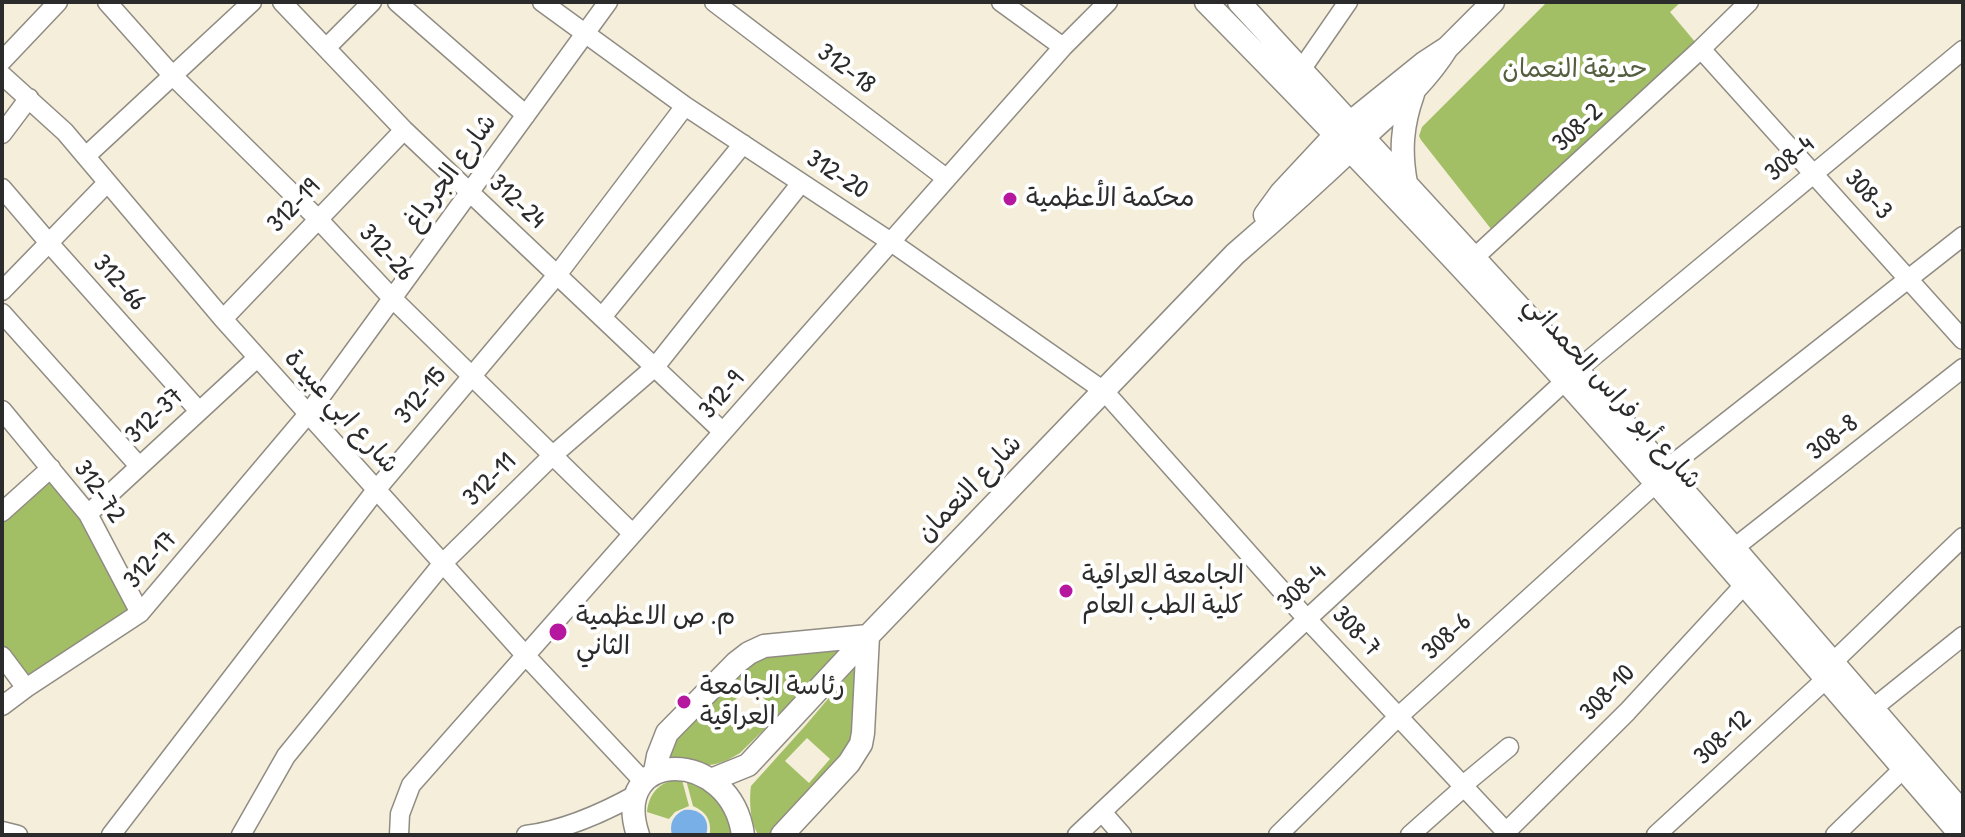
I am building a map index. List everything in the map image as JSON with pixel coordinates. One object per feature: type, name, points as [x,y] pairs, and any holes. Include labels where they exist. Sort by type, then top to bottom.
[{"type":"street","name":"312-26","points":[[107,2],[172,75],[318,219],[392,298],[633,534]]},
{"type":"street","points":[[86,156],[252,2]]},
{"type":"street","name":"312-24","points":[[282,2],[404,130],[723,432]]},
{"type":"street","points":[[326,48],[372,2]]},
{"type":"street","points":[[397,2],[526,115]]},
{"type":"street","name":"312-20","points":[[542,2],[685,106],[891,242],[1104,391]]},
{"type":"street","name":"شارع الجرداغ","points":[[308,414],[608,2]]},
{"type":"street","name":"312-18","points":[[714,2],[946,178]]},
{"type":"street","points":[[1001,2],[1063,47]]},
{"type":"street","name":"312-9","points":[[399,835],[400,814],[411,785],[946,178],[1063,47],[1108,2]]},
{"type":"street","name":"شارع أبو فراس الحمداني","points":[[1206,2],[1350,136],[1406,183],[1475,257],[1571,375]]},
{"type":"street","name":"شارع أبو فراس الحمداني","points":[[1239,2],[1301,70],[1350,136],[1660,476],[1744,585],[1829,671],[1872,709],[1963,813]]},
{"type":"street","points":[[1301,70],[1348,2]]},
{"type":"street","name":"308-2","points":[[1475,257],[1749,2]]},
{"type":"street","name":"شارع النعمان","points":[[1350,136],[1414,92],[1434,70],[1447,48],[1489,3]]},
{"type":"street","points":[[2,61],[54,4]]},
{"type":"street","name":"شارع النعمان","points":[[711,780],[748,765],[868,636],[1350,136],[1424,63],[1447,48]]},
{"type":"street","name":"308-3","points":[[1701,49],[1963,340]]},
{"type":"street","name":"308-4","points":[[1077,835],[1571,375],[1963,50]]},
{"type":"street","name":"شارع ابي عبيدة","points":[[2,75],[65,132],[257,358],[645,783]]},
{"type":"street","points":[[1406,183],[1402,137],[1414,92]]},
{"type":"street","points":[[2,134],[29,98]]},
{"type":"street","name":"312-15","points":[[111,835],[376,490],[557,275],[685,106]]},
{"type":"street","name":"312-19","points":[[223,319],[404,130]]},
{"type":"street","points":[[602,317],[743,144]]},
{"type":"street","points":[[2,291],[107,183]]},
{"type":"street","name":"312-11","points":[[241,835],[286,756],[443,563],[553,455],[655,367],[801,183]]},
{"type":"street","name":"312-66","points":[[2,188],[199,411]]},
{"type":"street","name":"308-6","points":[[1278,835],[1399,716],[1660,476],[1963,236]]},
{"type":"street","points":[[2,313],[139,466]]},
{"type":"street","name":"312-37","points":[[88,514],[257,358]]},
{"type":"street","name":"308-8","points":[[1734,548],[1963,368]]},
{"type":"street","name":"308-7","points":[[1104,391],[1307,619],[1508,834]]},
{"type":"street","name":"312-72","points":[[2,410],[88,514],[140,613]]},
{"type":"street","name":"312-17","points":[[2,706],[140,613],[308,414]]},
{"type":"street","points":[[2,512],[51,468]]},
{"type":"street","name":"شارع أبو فراس الحمداني","points":[[1660,476],[1734,548],[1903,769],[1961,835]]},
{"type":"street","name":"308-12","points":[[1656,835],[1829,671],[1963,537]]},
{"type":"street","name":"308-10","points":[[1508,834],[1627,712],[1744,585]]},
{"type":"street","points":[[638,835],[633,815],[667,733],[736,663],[764,646],[868,636],[861,744],[849,763],[782,835]]},
{"type":"street","points":[[1872,709],[1963,636]]},
{"type":"street","points":[[2,656],[26,688]]},
{"type":"street","points":[[1410,835],[1509,747]]},
{"type":"street","name":"شارع النعمان","points":[[735,808],[748,765]]},
{"type":"street","points":[[530,835],[560,828],[584,827],[669,768],[684,768],[711,780],[727,796],[741,822],[743,835]]},
{"type":"street","points":[[1835,835],[1903,769]]},
{"type":"street","points":[[1102,812],[1122,835]]},
{"type":"street","points":[[2,831],[18,835]]},
{"type":"green space","name":"حديقة النعمان","points":[[1547,2],[1681,2],[1670,12],[1701,49],[1495,234],[1419,136],[1422,127]]},
{"type":"green space","points":[[51,468],[140,613],[26,688],[2,656],[2,511]]},
{"type":"green space","points":[[843,650],[740,753],[715,764],[672,763],[663,755],[664,748],[758,653]],"holes":[[[750,685],[773,707],[750,730],[727,708]]]},
{"type":"green space","points":[[855,667],[857,684],[853,691],[853,745],[770,835],[759,835],[752,819],[751,786]],"holes":[[[807,738],[830,759],[809,783],[785,761]]]},
{"type":"green space","points":[[674,780],[682,780],[689,806],[675,812],[669,819],[647,812],[655,791]]},
{"type":"green space","points":[[686,780],[718,801],[726,814],[732,835],[710,833],[707,816],[693,806]]},
{"type":"water","points":[[684,810],[703,816],[707,824],[706,835],[672,835],[673,820]]},
{"type":"place","name":"محكمة الأعظمية","points":[[1010,199]]},
{"type":"place","name":"الجامعة العراقية كلية الطب العام","points":[[1066,591]]},
{"type":"place","name":"م. ص الاعظمية الثاني","points":[[558,632]]},
{"type":"place","name":"رئاسة الجامعة العراقية","points":[[684,702]]}]
